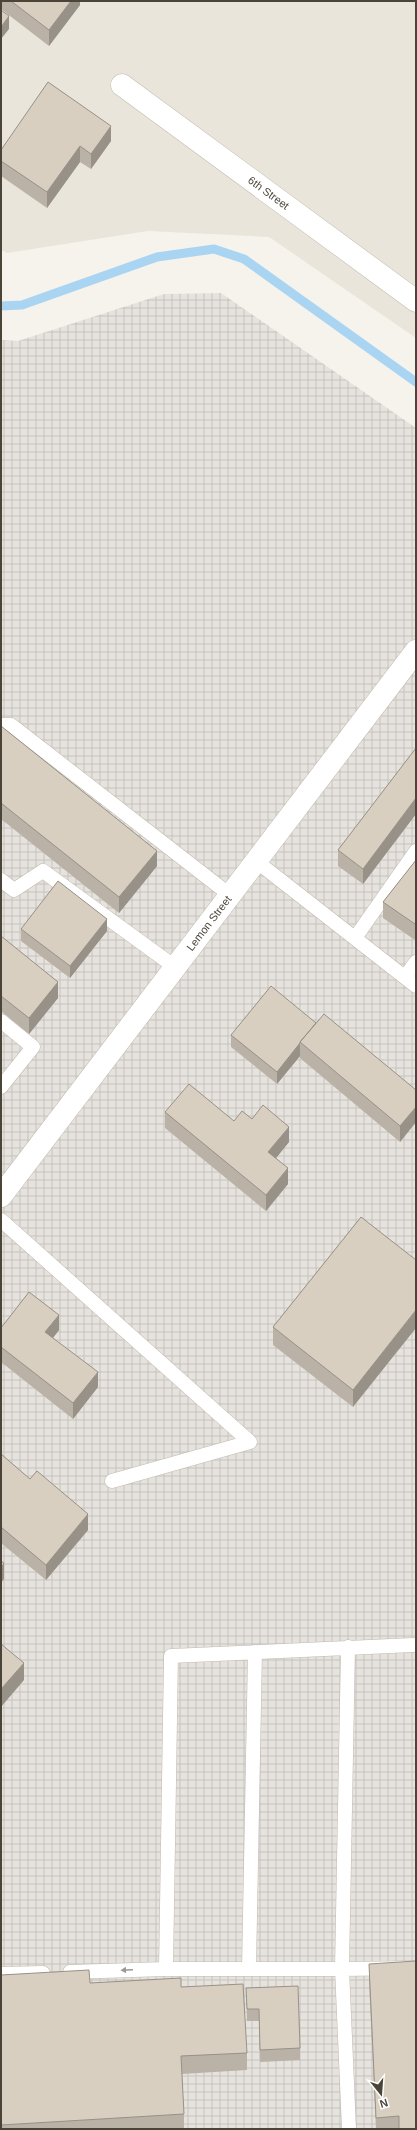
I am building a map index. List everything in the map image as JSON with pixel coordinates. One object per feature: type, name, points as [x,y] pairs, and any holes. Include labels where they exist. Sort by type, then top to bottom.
[{"type":"street","name":"6th Street","points":[[122,85],[416,301]]},
{"type":"street","name":"Lemon Street","points":[[1,1196],[416,651]]},
{"type":"lane","points":[[1,725],[11,726],[230,895]]},
{"type":"lane","points":[[354,938],[416,851]]},
{"type":"lane","points":[[256,861],[416,986]]},
{"type":"lane","points":[[1,880],[14,890],[43,871],[175,967]]},
{"type":"lane","points":[[405,977],[416,962]]},
{"type":"lane","points":[[1,1021],[33,1047],[1,1087]]},
{"type":"lane","points":[[1,1220],[250,1442],[112,1481]]},
{"type":"lane","points":[[166,1969],[170,1656],[416,1644]]},
{"type":"lane","points":[[348,1647],[342,1969],[349,2129]]},
{"type":"lane","points":[[249,1968],[255,1652]]},
{"type":"lane","points":[[1,1974],[166,1969],[416,1968]]},
{"type":"shaded area","points":[[1,1],[416,1],[416,338],[269,237],[148,231],[7,253],[1,250]]},
{"type":"shaded area","points":[[221,293],[416,428],[416,2129],[1,2129],[1,340],[18,341],[164,294]]},
{"type":"building","points":[[11,1],[71,1],[49,30]]},
{"type":"building","points":[[1,10],[9,16],[1,27]]},
{"type":"building","points":[[48,82],[111,126],[91,154],[80,146],[47,192],[1,161],[1,150]]},
{"type":"building","points":[[1,726],[157,851],[119,897],[1,803]]},
{"type":"building","points":[[416,748],[416,798],[363,869],[338,850]]},
{"type":"building","points":[[416,860],[416,924],[415,924],[383,902]]},
{"type":"building","points":[[58,881],[107,919],[70,966],[21,929]]},
{"type":"building","points":[[1,936],[58,982],[29,1018],[1,996]]},
{"type":"building","points":[[271,986],[316,1023],[277,1072],[231,1035]]},
{"type":"building","points":[[324,1014],[416,1090],[416,1107],[400,1126],[300,1042]]},
{"type":"building","points":[[189,1084],[234,1121],[242,1111],[252,1119],[263,1105],[289,1127],[268,1152],[288,1168],[266,1195],[165,1112]]},
{"type":"building","points":[[361,1217],[416,1260],[416,1310],[353,1390],[273,1327]]},
{"type":"building","points":[[29,1292],[59,1315],[45,1332],[98,1372],[73,1403],[1,1347],[1,1328]]},
{"type":"building","points":[[1,1454],[30,1479],[37,1471],[88,1514],[46,1565],[1,1527]]},
{"type":"building","points":[[1,1561],[4,1563],[1,1568]]},
{"type":"building","points":[[1,1644],[24,1663],[1,1689]]},
{"type":"building","points":[[416,1961],[416,2129],[399,2129],[399,2116],[376,2118],[369,1964]]},
{"type":"building","points":[[89,1970],[90,1983],[181,1978],[181,1987],[243,1984],[247,2053],[181,2056],[184,2114],[1,2125],[1,1975]]},
{"type":"building","points":[[298,1986],[300,2048],[260,2050],[259,2009],[247,2009],[246,1988]]},
{"type":"waterway","points":[[1,306],[22,305],[157,257],[214,249],[244,259],[416,382]]}]
